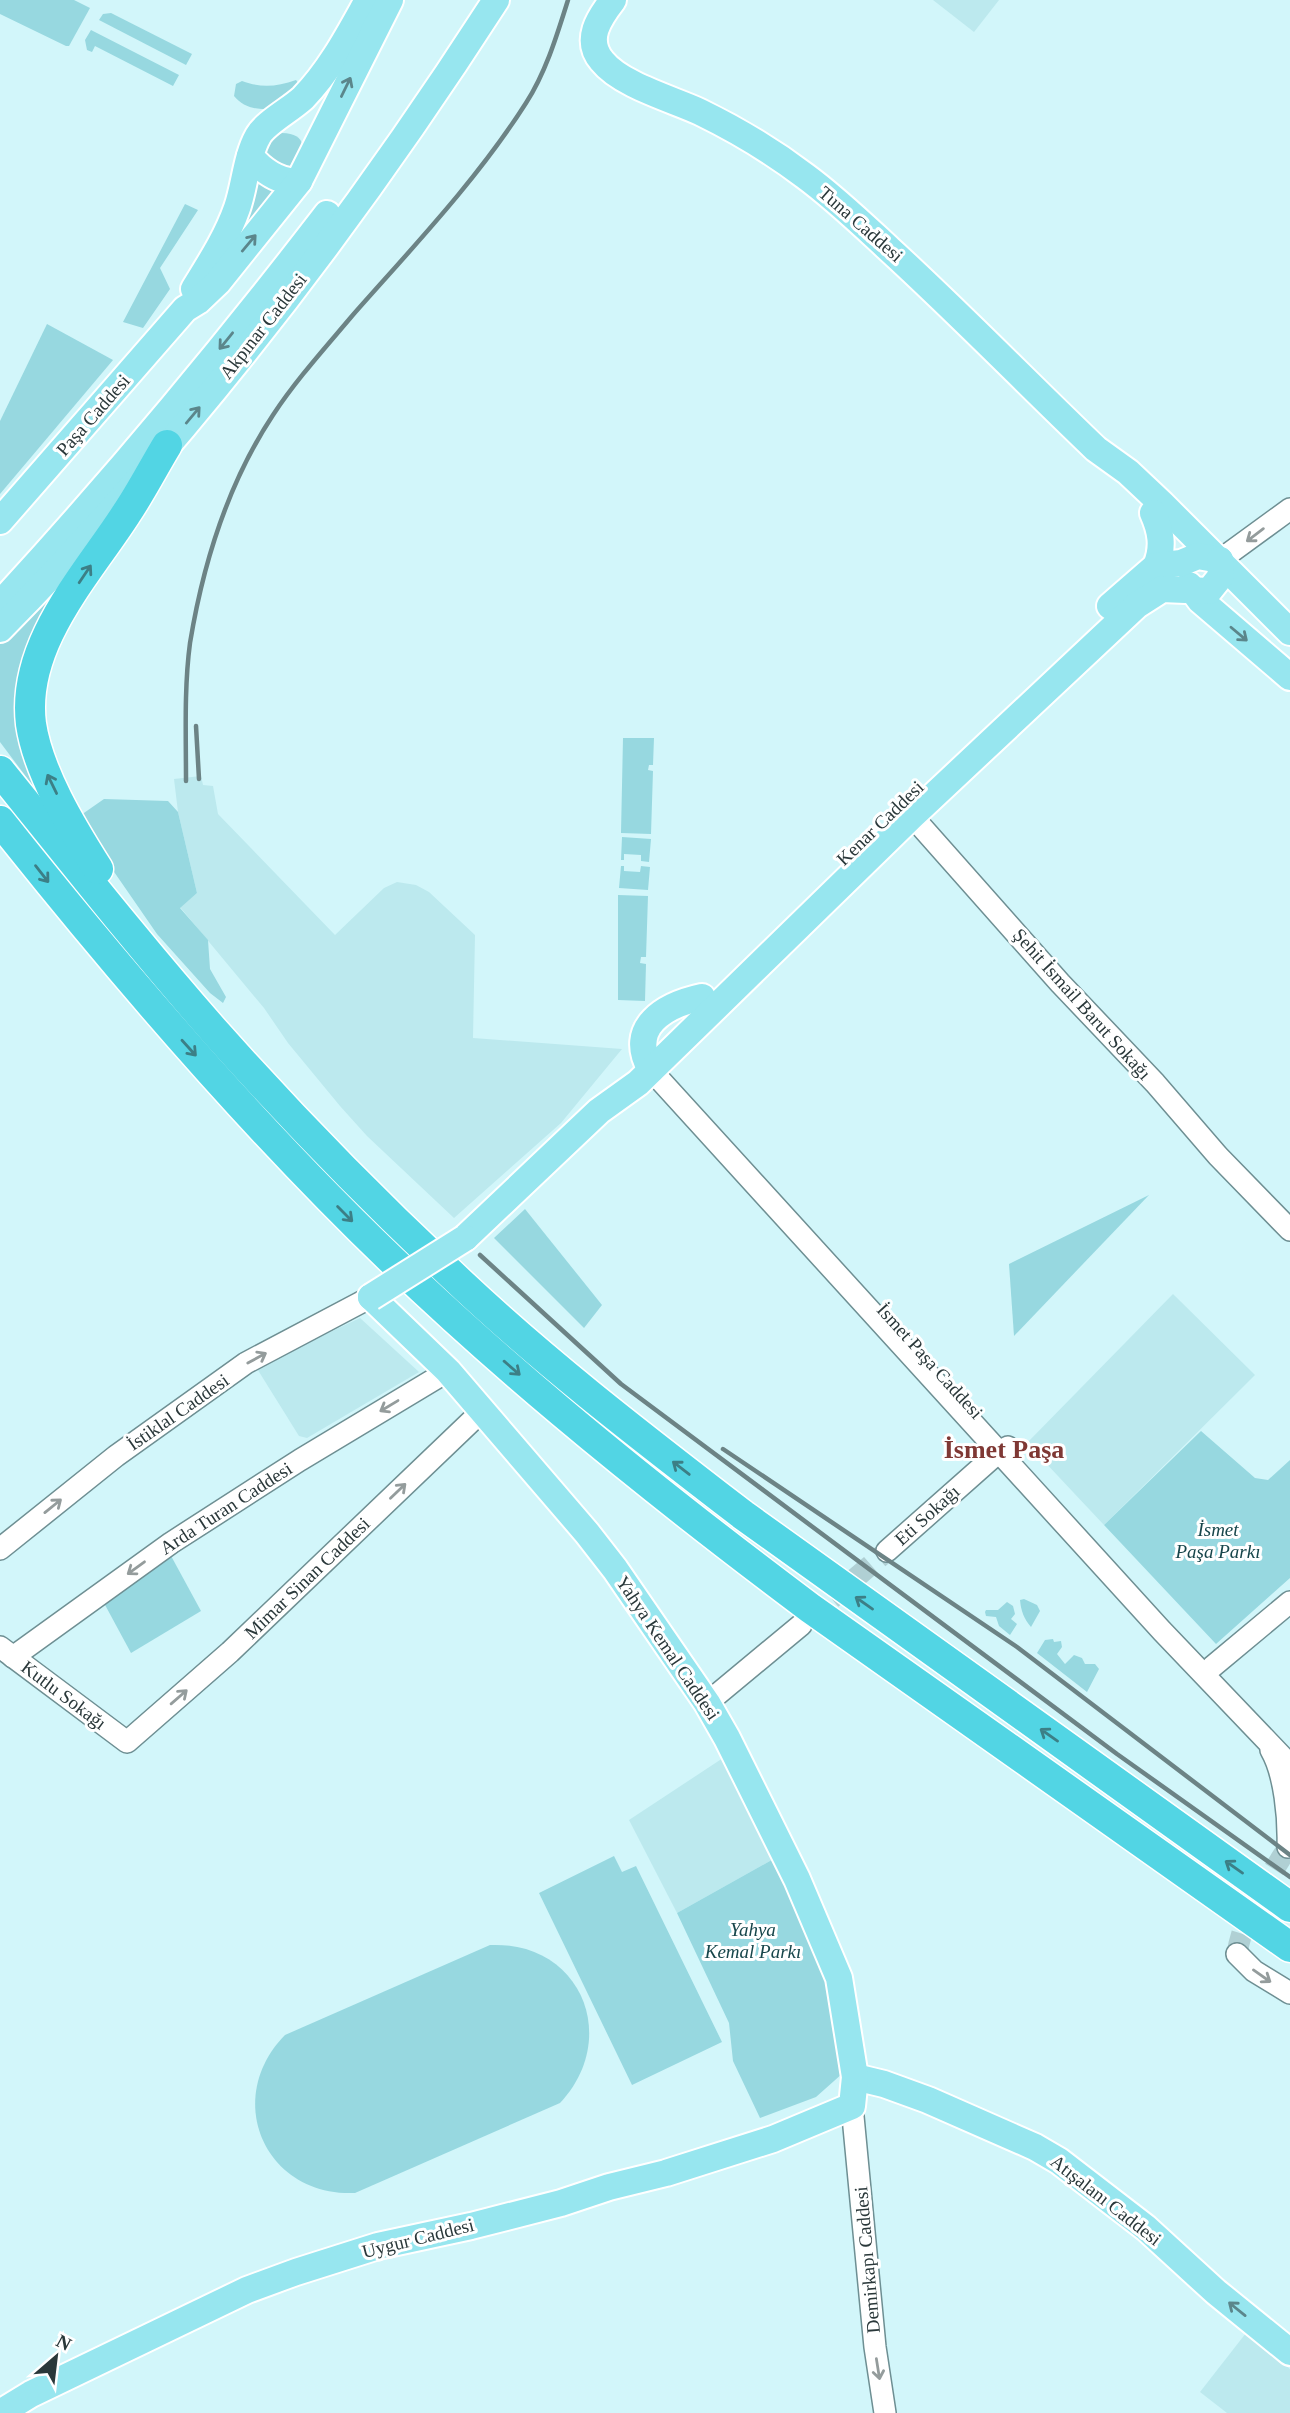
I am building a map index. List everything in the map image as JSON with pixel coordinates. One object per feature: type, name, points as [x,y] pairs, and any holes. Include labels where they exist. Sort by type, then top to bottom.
[{"type":"highway","points":[[167,445],[127,513],[51,628],[34,674],[30,705],[35,742],[81,842],[178,988]]},
{"type":"highway","points":[[0,771],[178,988],[263,1084],[390,1215],[505,1323],[660,1451],[817,1570],[1290,1907]]},
{"type":"highway","points":[[0,821],[124,974],[275,1142],[377,1246],[548,1400],[676,1506],[810,1608],[1290,1947]]},
{"type":"main road","points":[[368,0],[321,78],[286,113],[259,133],[250,156],[260,168],[283,180],[299,181],[390,0]]},
{"type":"main road","name":"Akpınar Caddesi","points":[[0,629],[99,524],[167,445],[278,293],[476,0]]},
{"type":"main road","name":"Akpınar Caddesi","points":[[0,604],[278,293],[399,146],[496,0]]},
{"type":"main road","name":"Tuna Caddesi","points":[[613,0],[596,25],[594,47],[600,59],[622,78],[666,96],[740,133],[770,151],[831,197],[910,268],[1096,449],[1128,472],[1290,632]]},
{"type":"main road","points":[[268,124],[294,125],[313,140],[315,148]]},
{"type":"main road","name":"Paşa Caddesi","points":[[185,309],[188,298],[223,240],[236,211],[250,156]]},
{"type":"main road","name":"Paşa Caddesi","points":[[0,521],[185,309],[218,282],[299,181]]},
{"type":"main road","name":"Tuna Caddesi","points":[[1096,449],[1107,468],[1153,513],[1158,524],[1160,556],[1169,564]]},
{"type":"main road","points":[[1169,564],[1198,556],[1220,560]]},
{"type":"main road","name":"Kenar Caddesi","points":[[371,1297],[465,1238],[599,1111],[638,1083],[651,1063],[1145,598],[1162,589],[1191,589],[1203,592],[1213,589],[1221,576],[1220,560]]},
{"type":"main road","points":[[1169,564],[1186,580],[1200,600],[1290,677]]},
{"type":"main road","name":"Kenar Caddesi","points":[[651,1063],[646,1034],[659,1013],[684,1001],[702,997],[891,812],[1125,592],[1169,564]]},
{"type":"main road","name":"Yahya Kemal Caddesi","points":[[371,1297],[448,1371],[483,1410],[615,1569],[707,1703],[797,1879],[839,1978],[855,2077],[852,2106]]},
{"type":"main road","name":"Atışalanı Caddesi","points":[[855,2077],[928,2099],[1035,2147],[1075,2172],[1146,2228],[1216,2292],[1290,2352]]},
{"type":"main road","name":"Uygur Caddesi","points":[[0,2413],[31,2394],[227,2299],[296,2272],[378,2246],[471,2226],[666,2173],[773,2139],[852,2106]]},
{"type":"street","points":[[1220,560],[1290,509]]},
{"type":"street","name":"Şehit İsmail Barut Sokağı","points":[[912,816],[1060,983],[1155,1083],[1252,1193],[1290,1230]]},
{"type":"street","name":"İsmet Paşa Caddesi","points":[[651,1063],[674,1081],[1261,1734]]},
{"type":"street","name":"İstiklal Caddesi","points":[[0,1549],[116,1456],[246,1363],[371,1297]]},
{"type":"street","name":"Arda Turan Caddesi","points":[[7,1652],[305,1456],[448,1371]]},
{"type":"street","name":"Mimar Sinan Caddesi","points":[[127,1742],[230,1651],[483,1410]]},
{"type":"street","name":"Eti Sokağı","points":[[893,1546],[1004,1450]]},
{"type":"street","points":[[1213,1667],[1290,1602]]},
{"type":"street","points":[[707,1703],[801,1625]]},
{"type":"street","name":"İsmet Paşa Caddesi","points":[[1167,1627],[1213,1667],[1290,1750]]},
{"type":"street","name":"Kutlu Sokağı","points":[[7,1652],[127,1742]]},
{"type":"street","points":[[1261,1734],[1290,1765]]},
{"type":"street","points":[[1261,1734],[1278,1764],[1288,1821],[1289,1845]]},
{"type":"street","points":[[1237,1954],[1263,1978],[1290,1993]]},
{"type":"street","name":"Demirkapı Caddesi","points":[[852,2106],[875,2347],[885,2413]]},
{"type":"shaded area","points":[[933,0],[999,0],[974,32]]},
{"type":"shaded area","points":[[201,776],[203,785],[213,786],[218,814],[335,935],[384,888],[397,882],[416,885],[429,892],[475,935],[473,1038],[622,1049],[561,1123],[454,1218],[367,1136],[340,1106],[288,1043],[264,1008],[180,907],[197,893],[178,812],[174,779]]},
{"type":"shaded area","points":[[1173,1294],[1255,1375],[1104,1525],[1027,1443]]},
{"type":"shaded area","points":[[360,1318],[419,1372],[307,1438],[299,1436],[256,1367]]},
{"type":"shaded area","points":[[723,1758],[777,1857],[677,1913],[629,1820]]},
{"type":"shaded area","points":[[1246,2333],[1290,2369],[1290,2413],[1227,2413],[1200,2392]]},
{"type":"green space","points":[[0,0],[74,0],[90,8],[69,46],[66,46],[0,14]]},
{"type":"green space","points":[[111,13],[192,54],[186,65],[99,20],[103,14]]},
{"type":"green space","points":[[91,30],[179,75],[173,86],[95,46],[92,52],[87,50],[85,40]]},
{"type":"green space","points":[[296,80],[299,84],[270,109],[250,107],[234,96],[236,84],[242,81],[269,86]]},
{"type":"green space","points":[[282,133],[296,136],[302,144],[296,166],[284,170],[266,156],[270,142]]},
{"type":"green space","points":[[258,180],[284,190],[226,253],[246,212]]},
{"type":"green space","points":[[185,204],[198,210],[160,268],[170,289],[143,328],[123,322]]},
{"type":"green space","points":[[47,324],[113,360],[0,494],[0,421]]},
{"type":"green space","points":[[55,582],[61,588],[46,614],[42,787],[36,790],[0,742],[0,641]]},
{"type":"green space","points":[[623,738],[654,738],[653,765],[649,765],[648,770],[653,771],[651,834],[621,833]]},
{"type":"green space","points":[[104,799],[168,801],[178,812],[197,893],[180,908],[208,940],[210,969],[226,997],[223,1003],[210,993],[157,934],[81,824],[81,815]]},
{"type":"green space","points":[[622,837],[651,839],[649,862],[641,861],[641,855],[624,854],[624,860],[621,860]]},
{"type":"green space","points":[[621,866],[624,866],[624,871],[640,872],[641,866],[650,867],[648,890],[619,888]]},
{"type":"green space","points":[[618,895],[648,896],[646,957],[641,957],[640,963],[646,964],[645,1001],[618,1000]]},
{"type":"green space","points":[[1149,1195],[1014,1336],[1009,1264]]},
{"type":"green space","points":[[525,1209],[602,1305],[584,1328],[494,1238]]},
{"type":"green space","name":"İsmet Paşa Parkı","points":[[1201,1431],[1255,1478],[1268,1480],[1290,1460],[1290,1578],[1216,1644],[1104,1525]]},
{"type":"green space","points":[[170,1554],[201,1611],[131,1653],[104,1603]]},
{"type":"green space","points":[[1020,1600],[1037,1605],[1040,1611],[1031,1627],[1021,1608]]},
{"type":"green space","points":[[1007,1602],[1013,1606],[1015,1614],[1011,1619],[1017,1624],[1010,1635],[999,1626],[996,1617],[986,1616],[985,1612],[998,1610]]},
{"type":"green space","points":[[1053,1639],[1054,1642],[1061,1641],[1062,1647],[1057,1654],[1065,1664],[1074,1655],[1082,1658],[1085,1664],[1095,1664],[1099,1669],[1087,1692],[1037,1653],[1045,1640]]},
{"type":"green space","points":[[614,1856],[622,1872],[636,1866],[722,2042],[632,2085],[539,1893]]},
{"type":"green space","name":"Yahya Kemal Parkı","points":[[777,1857],[830,1984],[843,2073],[816,2097],[760,2118],[733,2061],[729,2023],[677,1913]]},
{"type":"green space","points":[[490,1945],[522,1948],[548,1959],[568,1976],[582,1998],[589,2023],[588,2050],[578,2077],[560,2103],[355,2193],[324,2190],[297,2179],[277,2162],[263,2140],[256,2114],[257,2087],[266,2060],[285,2035]]},
{"type":"tunnel","points":[[808,1619],[887,1551]]},
{"type":"tunnel","points":[[1237,1954],[1250,1911],[1288,1847]]},
{"type":"railway","points":[[186,781],[186,694],[195,613],[219,525],[243,468],[273,415],[301,377],[443,213],[507,131],[539,79],[568,0]]},
{"type":"railway","points":[[196,726],[199,779]]},
{"type":"railway","points":[[480,1255],[621,1384],[1117,1754],[1290,1877]]},
{"type":"railway","points":[[723,1449],[1017,1647],[1290,1855]]},
{"type":"district","name":"İsmet Paşa","points":[[1004,1449]]}]
